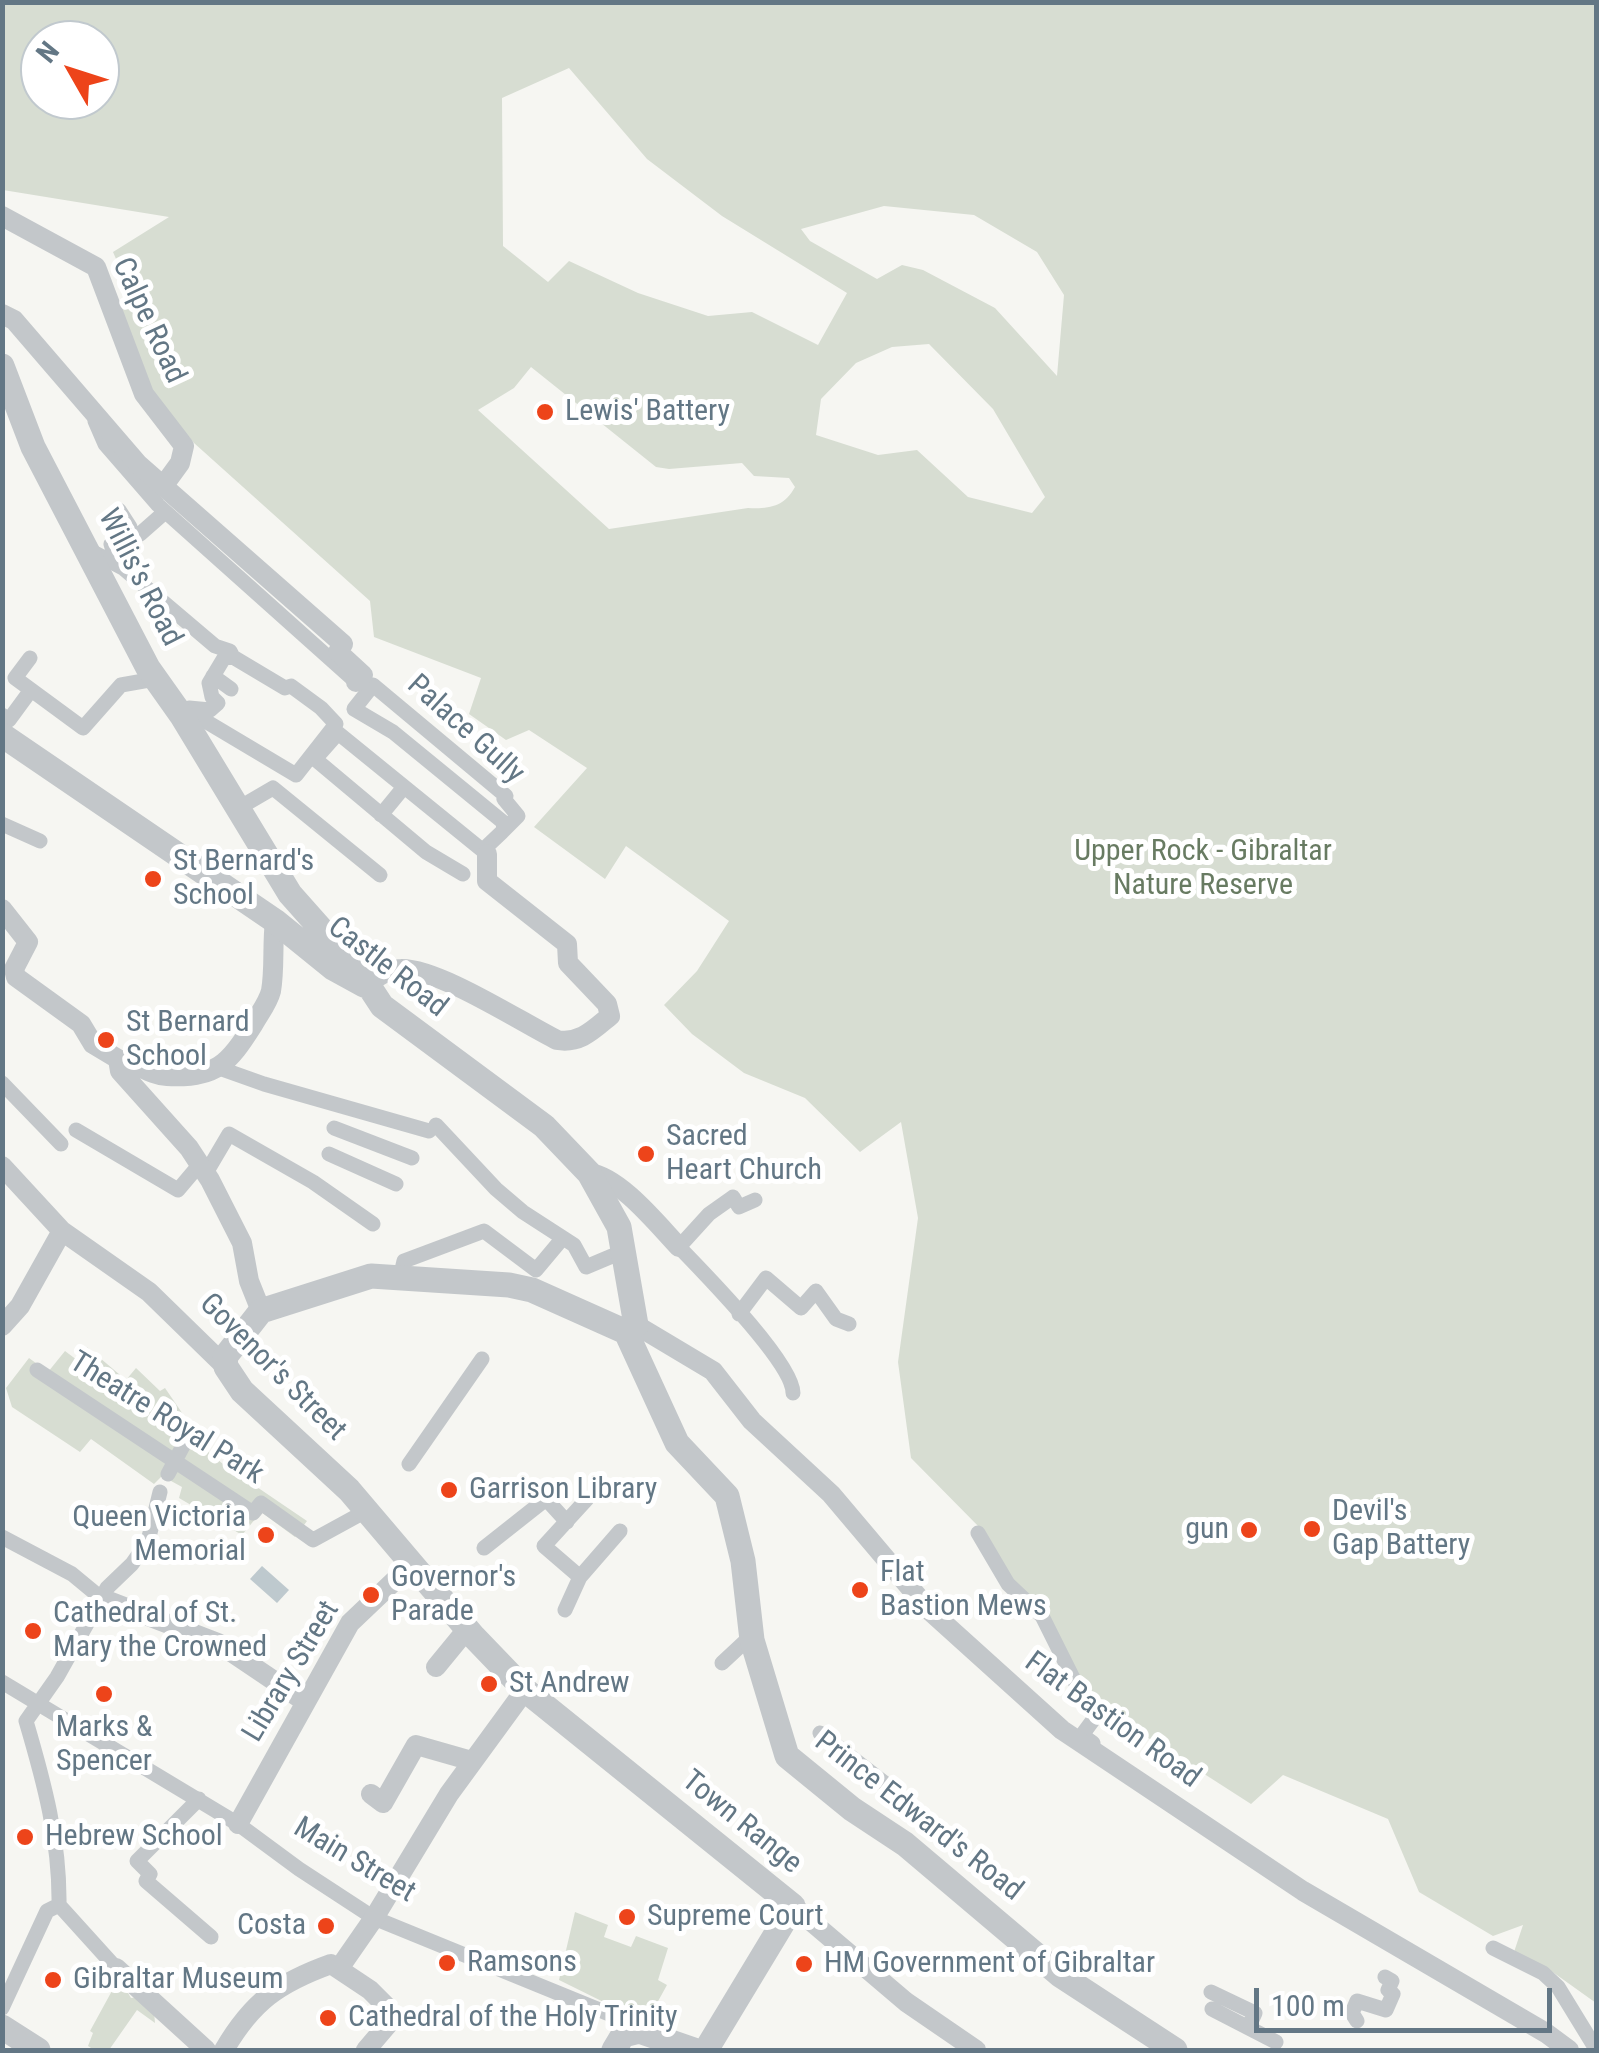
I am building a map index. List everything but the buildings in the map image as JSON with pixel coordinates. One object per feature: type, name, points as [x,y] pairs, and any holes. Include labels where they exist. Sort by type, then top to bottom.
[{"type":"street","name":"Calpe Road","points":[[2,216],[96,266],[144,394],[184,446],[180,463],[164,485]]},
{"type":"street","points":[[2,314],[14,320],[138,464],[344,644],[338,652],[363,676],[358,687],[166,512],[106,444],[90,409]]},
{"type":"street","name":"Willis’s Road","points":[[2,366],[33,446],[167,696],[290,894],[361,974],[367,986]]},
{"type":"street","points":[[117,564],[111,544],[130,527],[118,510]]},
{"type":"street","points":[[140,534],[166,512]]},
{"type":"street","points":[[87,548],[117,564],[215,646],[285,688],[290,686],[336,724],[296,775]]},
{"type":"street","points":[[30,658],[16,678],[83,728],[121,684],[167,696],[190,709],[210,710],[218,703],[212,697],[209,683],[224,658],[232,657]]},
{"type":"street","points":[[213,676],[230,689]]},
{"type":"street","name":"Palace Gully","points":[[485,852],[518,816],[504,800],[506,796],[373,684],[358,687],[354,709],[393,732],[504,822],[504,830]]},
{"type":"street","points":[[2,715],[9,720],[31,690]]},
{"type":"street","points":[[167,696],[300,778],[312,764],[320,772],[326,769]]},
{"type":"street","name":"Palace Gully","points":[[370,759],[393,732]]},
{"type":"street","points":[[367,986],[387,972],[412,970],[440,979],[557,1040],[568,1042],[584,1038],[610,1016],[607,1004],[568,963],[567,944],[487,880],[485,852],[338,733],[315,759],[426,852],[463,874]]},
{"type":"street","name":"Castle Road","points":[[2,734],[275,921],[333,968],[367,986],[382,1006],[544,1126],[590,1173],[619,1227],[624,1251],[626,1332]]},
{"type":"street","points":[[381,814],[404,787]]},
{"type":"street","points":[[237,809],[273,788],[380,875]]},
{"type":"street","points":[[2,824],[40,841]]},
{"type":"street","points":[[2,909],[28,942],[14,969],[16,977],[81,1024],[93,1044],[118,1059],[136,1062],[155,1075],[172,1076],[195,1076],[219,1068],[231,1059],[270,997],[275,921]]},
{"type":"street","points":[[118,1059],[120,1071],[169,1124],[203,1169],[242,1243],[249,1281],[261,1311]]},
{"type":"street","points":[[219,1068],[264,1084],[433,1128],[496,1189],[574,1245],[586,1267],[624,1251]]},
{"type":"street","points":[[2,1083],[61,1144]]},
{"type":"street","points":[[334,1128],[412,1158]]},
{"type":"street","points":[[76,1130],[178,1190],[203,1169],[229,1134],[313,1182],[373,1224]]},
{"type":"street","points":[[328,1154],[396,1184]]},
{"type":"street","name":"Govenor's Street","points":[[2,1166],[62,1230],[149,1292],[206,1345],[242,1391],[366,1510],[471,1633]]},
{"type":"street","points":[[590,1173],[604,1177],[628,1196],[680,1247],[793,1382],[793,1393]]},
{"type":"street","points":[[680,1247],[723,1203],[733,1197],[740,1206],[755,1200]]},
{"type":"street","points":[[2,1326],[20,1306],[62,1230]]},
{"type":"street","points":[[400,1278],[404,1260],[484,1231],[534,1280],[626,1332]]},
{"type":"street","points":[[226,1367],[225,1357],[261,1311],[371,1276],[509,1285],[534,1280],[562,1239]]},
{"type":"street","points":[[739,1314],[766,1278],[802,1308],[816,1290],[836,1319],[850,1324]]},
{"type":"street","name":"Prince Edward's Road","points":[[626,1332],[677,1443],[727,1496],[743,1562],[752,1636],[784,1748],[795,1765],[852,1810],[905,1844],[1060,1975],[1175,2050]]},
{"type":"street","name":"Flat Bastion Road","points":[[626,1332],[712,1371],[752,1421],[830,1494],[928,1610],[1039,1711],[1303,1891],[1569,2050]]},
{"type":"street","points":[[409,1464],[482,1358]]},
{"type":"street","name":"Theatre Royal Park","points":[[37,1370],[172,1468],[252,1512],[261,1503],[313,1540],[366,1510]]},
{"type":"street","points":[[172,1468],[191,1431]]},
{"type":"street","points":[[160,1492],[148,1541],[102,1598],[26,1722],[49,1800],[60,1875],[60,1905],[116,1968],[206,2050]]},
{"type":"street","points":[[484,1548],[546,1499],[567,1522]]},
{"type":"street","points":[[580,1577],[544,1546],[587,1499]]},
{"type":"street","points":[[566,1610],[580,1577],[620,1531]]},
{"type":"street","points":[[978,1532],[1008,1584],[1042,1616],[1084,1700],[1099,1712],[1082,1735],[1093,1743],[1089,1748]]},
{"type":"street","points":[[2,1537],[72,1574],[102,1598],[218,1643],[304,1701]]},
{"type":"street","name":"Library Street","points":[[238,1824],[350,1622],[412,1564]]},
{"type":"street","points":[[436,1666],[471,1633]]},
{"type":"street","name":"Town Range","points":[[471,1633],[525,1690],[906,2002],[976,2050]]},
{"type":"street","points":[[722,1663],[752,1636]]},
{"type":"street","name":"Main Street","points":[[2,1682],[238,1824],[374,1918],[624,2020],[639,2031],[694,2050]]},
{"type":"street","points":[[340,1967],[472,1761],[525,1690]]},
{"type":"street","points":[[820,1733],[891,1788]]},
{"type":"street","points":[[371,1794],[382,1803],[416,1745],[472,1761]]},
{"type":"street","points":[[198,1799],[138,1861],[150,1874],[146,1881],[211,1937]]},
{"type":"street","points":[[2,2008],[47,1911],[60,1905]]},
{"type":"street","points":[[706,2050],[793,1906]]},
{"type":"street","points":[[1493,1948],[1543,1973],[1558,1986],[1596,2049]]},
{"type":"street","points":[[224,2050],[251,2009],[271,1990],[331,1964],[370,1990],[390,2012],[389,2022],[366,2050]]},
{"type":"street","points":[[1357,2021],[1352,2014],[1357,2001],[1386,2010],[1393,1994],[1388,1990],[1392,1981],[1386,1977]]},
{"type":"street","points":[[1212,2001],[1276,2042]]},
{"type":"street","points":[[2,2027],[38,2050]]},
{"type":"street","points":[[614,2050],[623,2035],[639,2031]]},
{"type":"green space","name":"Upper Rock - Gibraltar Nature Reserve","points":[[2,3],[1596,3],[1596,2003],[1547,1968],[1514,1952],[1523,1925],[1493,1936],[1419,1892],[1388,1819],[1283,1775],[1251,1804],[1086,1698],[982,1530],[911,1458],[898,1362],[918,1218],[901,1122],[860,1152],[805,1098],[744,1073],[692,1034],[664,1005],[697,971],[729,921],[626,846],[605,879],[534,827],[587,768],[529,730],[506,740],[469,714],[481,678],[374,637],[370,601],[194,443],[150,390],[118,309],[134,300],[113,252],[169,217],[3,190]],"holes":[[[569,68],[647,159],[722,216],[847,293],[818,345],[752,312],[708,316],[638,293],[569,261],[548,282],[503,246],[502,98]],[[884,206],[974,215],[1037,252],[1064,295],[1057,376],[995,308],[923,270],[902,265],[877,279],[810,241],[801,229]],[[929,344],[993,409],[1045,497],[1032,513],[968,497],[917,450],[878,455],[816,435],[821,399],[856,363],[892,347]],[[531,367],[656,467],[742,463],[754,476],[789,478],[795,487],[781,503],[769,507],[609,529],[478,410],[514,388]]]},
{"type":"green space","points":[[87,1347],[126,1380],[136,1368],[160,1391],[165,1388],[189,1423],[185,1433],[307,1521],[295,1537],[261,1512],[242,1535],[179,1498],[182,1487],[162,1476],[154,1484],[91,1439],[80,1452],[12,1407],[6,1388],[29,1358],[48,1372],[65,1351],[77,1360]]},
{"type":"green space","points":[[575,1912],[608,1925],[604,1937],[631,1947],[636,1936],[668,1948],[658,1980],[667,1985],[646,2023],[559,1980]]},
{"type":"green space","points":[[119,1978],[131,1998],[139,1997],[154,2012],[155,2023],[137,2010],[109,2050],[94,2050],[88,2046],[93,2033],[90,2031]]},
{"type":"shaded area","points":[[262,1566],[289,1590],[277,1603],[250,1579]]},
{"type":"place","name":"Lewis' Battery","points":[[545,412]]},
{"type":"place","name":"St Bernard's School","points":[[153,879]]},
{"type":"place","name":"St Bernard School","points":[[106,1040]]},
{"type":"place","name":"Sacred Heart Church","points":[[646,1154]]},
{"type":"place","name":"Garrison Library","points":[[449,1490]]},
{"type":"place","name":"Devil's Gap Battery","points":[[1312,1529]]},
{"type":"place","name":"gun","points":[[1249,1530]]},
{"type":"place","name":"Queen Victoria Memorial","points":[[266,1535]]},
{"type":"place","name":"Flat Bastion Mews","points":[[860,1590]]},
{"type":"place","name":"Governor's Parade","points":[[371,1595]]},
{"type":"place","name":"Cathedral of St. Mary the Crowned","points":[[33,1631]]},
{"type":"place","name":"St Andrew","points":[[489,1684]]},
{"type":"place","name":"Marks & Spencer","points":[[104,1694]]},
{"type":"place","name":"Hebrew School","points":[[25,1837]]},
{"type":"place","name":"Supreme Court","points":[[627,1917]]},
{"type":"place","name":"Costa","points":[[326,1926]]},
{"type":"place","name":"Ramsons","points":[[447,1963]]},
{"type":"place","name":"HM Government of Gibraltar","points":[[804,1964]]},
{"type":"place","name":"Gibraltar Museum","points":[[53,1980]]},
{"type":"place","name":"Cathedral of the Holy Trinity","points":[[328,2018]]}]
